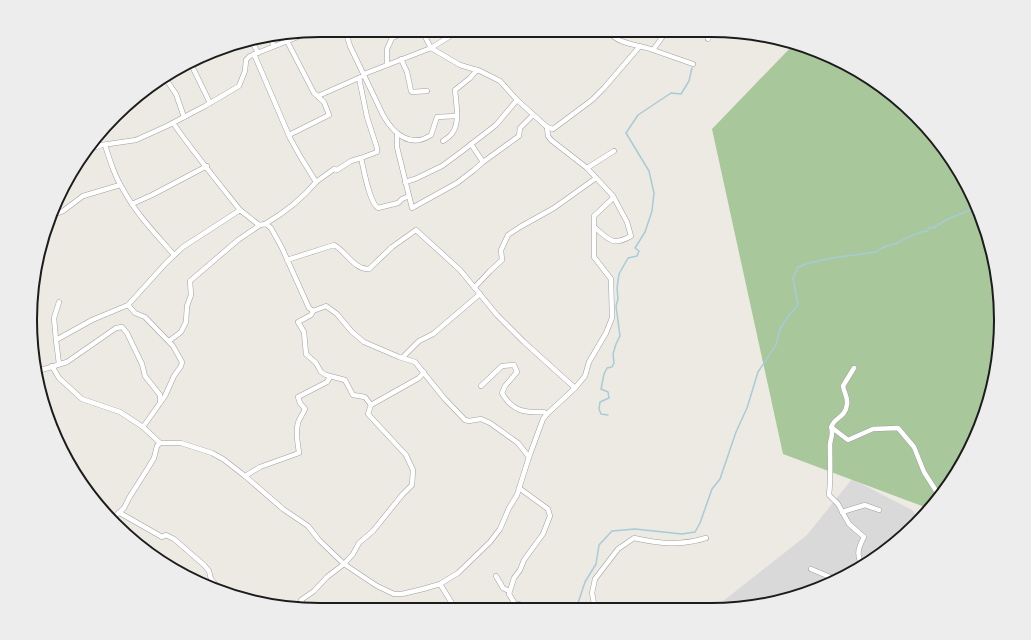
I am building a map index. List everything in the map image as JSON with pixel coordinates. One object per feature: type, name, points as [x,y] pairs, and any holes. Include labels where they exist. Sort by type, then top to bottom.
[{"type":"street","points":[[347,37],[350,46],[386,120],[397,135],[409,140],[426,139],[431,135],[437,117],[456,116]]},
{"type":"street","points":[[387,65],[387,49],[392,38],[394,37]]},
{"type":"street","points":[[425,37],[431,48],[460,65],[477,70],[500,81],[533,115],[553,130],[592,100],[640,46]]},
{"type":"street","points":[[318,96],[401,59],[431,48],[449,37]]},
{"type":"street","points":[[614,37],[622,42],[653,50],[693,64]]},
{"type":"street","points":[[653,50],[662,37]]},
{"type":"street","points":[[95,148],[136,140],[173,123],[210,103],[239,86],[245,71],[246,60],[256,53],[294,38]]},
{"type":"street","points":[[271,41],[274,46]]},
{"type":"street","points":[[287,41],[314,92],[324,102],[329,115],[289,135]]},
{"type":"street","points":[[253,45],[289,135],[316,182]]},
{"type":"street","points":[[401,59],[408,72],[410,91],[427,91]]},
{"type":"street","points":[[193,67],[210,103]]},
{"type":"street","points":[[443,141],[453,133],[456,125],[455,90],[470,78],[477,70]]},
{"type":"street","points":[[169,341],[181,332],[186,322],[187,306],[191,294],[190,281],[238,240],[279,216],[310,190],[316,182],[334,169],[337,170],[351,161],[377,152],[367,117],[359,78]]},
{"type":"street","points":[[168,82],[176,94],[184,117]]},
{"type":"street","points":[[405,182],[414,180],[442,166],[496,125],[517,100]]},
{"type":"street","points":[[397,135],[397,147],[412,208],[458,183],[483,162],[519,136],[520,128],[533,115]]},
{"type":"street","points":[[173,123],[190,148],[207,166],[240,210],[271,228],[288,260],[309,308],[313,311]]},
{"type":"street","points":[[547,127],[548,136],[551,140],[586,168],[613,196],[627,222],[631,236],[622,242],[614,242],[594,227]]},
{"type":"street","points":[[472,144],[483,162]]},
{"type":"street","points":[[105,145],[111,165],[120,185],[147,224],[174,255]]},
{"type":"street","points":[[586,168],[614,151]]},
{"type":"street","points":[[361,158],[363,173],[373,203],[378,208],[398,203],[402,199],[409,196]]},
{"type":"street","points":[[132,204],[207,166]]},
{"type":"street","points":[[474,287],[502,260],[502,250],[508,235],[554,208],[596,178]]},
{"type":"street","points":[[59,213],[83,196],[120,185]]},
{"type":"street","points":[[52,366],[58,378],[82,399],[120,412],[143,426],[160,443],[181,443],[212,453],[223,459],[283,509],[308,526],[319,540],[344,564],[377,586],[394,594],[402,594],[440,584],[458,573],[490,542],[500,529],[519,488],[540,425],[547,414],[586,376],[589,362],[606,333],[612,318],[611,279],[594,257],[594,216],[613,196]]},
{"type":"street","points":[[56,340],[92,320],[128,305],[183,247],[240,210]]},
{"type":"street","points":[[288,260],[334,245],[352,262],[369,269],[392,247],[416,230],[460,270],[497,315],[524,342],[575,388]]},
{"type":"street","points":[[403,357],[421,339],[433,334],[480,294]]},
{"type":"street","points":[[59,364],[54,318],[60,302]]},
{"type":"street","points":[[128,305],[136,313],[145,317],[174,346],[182,362],[165,396],[143,426]]},
{"type":"street","points":[[371,405],[365,397],[353,395],[345,380],[330,377],[321,372],[316,363],[306,354],[304,332],[298,322],[311,315],[313,311],[326,306],[337,314],[352,332],[364,342],[415,362],[444,398],[465,420],[470,421],[481,419],[490,423],[518,444],[529,457]]},
{"type":"street","points":[[41,370],[67,362],[116,328],[122,327],[127,333],[142,364],[145,376],[160,395],[160,402]]},
{"type":"street","points":[[481,386],[502,366],[514,365],[517,372],[505,386],[502,393],[509,404],[525,412],[544,412],[547,414]]},
{"type":"street","points":[[854,368],[843,386],[847,397],[846,410],[844,414],[833,422],[831,427],[829,495],[838,504],[849,524],[864,537],[859,545],[858,557],[859,560]]},
{"type":"street","points":[[302,602],[301,600],[314,592],[327,578],[344,564],[353,554],[359,543],[373,531],[412,485],[414,470],[406,455],[368,414],[371,405],[420,378],[424,372]]},
{"type":"street","points":[[245,476],[260,467],[299,453],[297,435],[298,422],[303,416],[305,409],[300,403],[298,397],[327,382],[330,377]]},
{"type":"street","points":[[831,427],[848,440],[873,429],[898,428],[914,447],[924,472],[936,492]]},
{"type":"street","points":[[116,516],[120,513],[148,468],[154,458],[157,446],[160,443]]},
{"type":"street","points":[[509,591],[524,560],[543,534],[550,516],[548,509],[519,488]]},
{"type":"street","points":[[842,512],[865,505],[879,510]]},
{"type":"street","points":[[120,513],[162,537],[166,535],[174,540],[204,565],[209,571],[214,582]]},
{"type":"street","points":[[594,603],[592,594],[596,579],[618,549],[634,538],[652,542],[676,544],[688,543],[706,538]]},
{"type":"street","points":[[811,569],[829,577]]},
{"type":"street","points":[[496,576],[504,588],[509,591],[514,603]]},
{"type":"street","points":[[440,584],[452,603]]},
{"type":"shaded area","points":[[852,479],[912,510],[916,515],[898,533],[883,545],[836,574],[802,588],[766,598],[721,602],[807,535]]},
{"type":"green space","points":[[790,49],[836,66],[853,75],[898,107],[924,133],[936,148],[965,195],[979,229],[989,265],[992,283],[994,320],[992,357],[989,375],[979,411],[965,445],[956,462],[924,507],[783,454],[712,129]]},
{"type":"waterway","points":[[608,415],[601,414],[599,409],[600,402],[609,398],[608,392],[601,389],[604,374],[607,368],[612,367],[614,363],[613,354],[620,336],[616,306],[618,299],[617,288],[619,274],[628,258],[637,256],[639,251],[635,248],[645,232],[652,211],[654,193],[649,171],[626,133],[638,115],[671,93],[681,94],[689,81],[692,68]]},
{"type":"waterway","points":[[578,603],[585,582],[596,564],[599,545],[612,531],[635,529],[682,534],[695,532],[700,523],[712,489],[720,479],[736,432],[747,408],[758,372],[776,345],[780,329],[798,305],[793,278],[798,267],[827,259],[876,252],[883,247],[897,243],[915,234],[927,231],[930,227],[933,228],[948,219],[971,209]]}]
